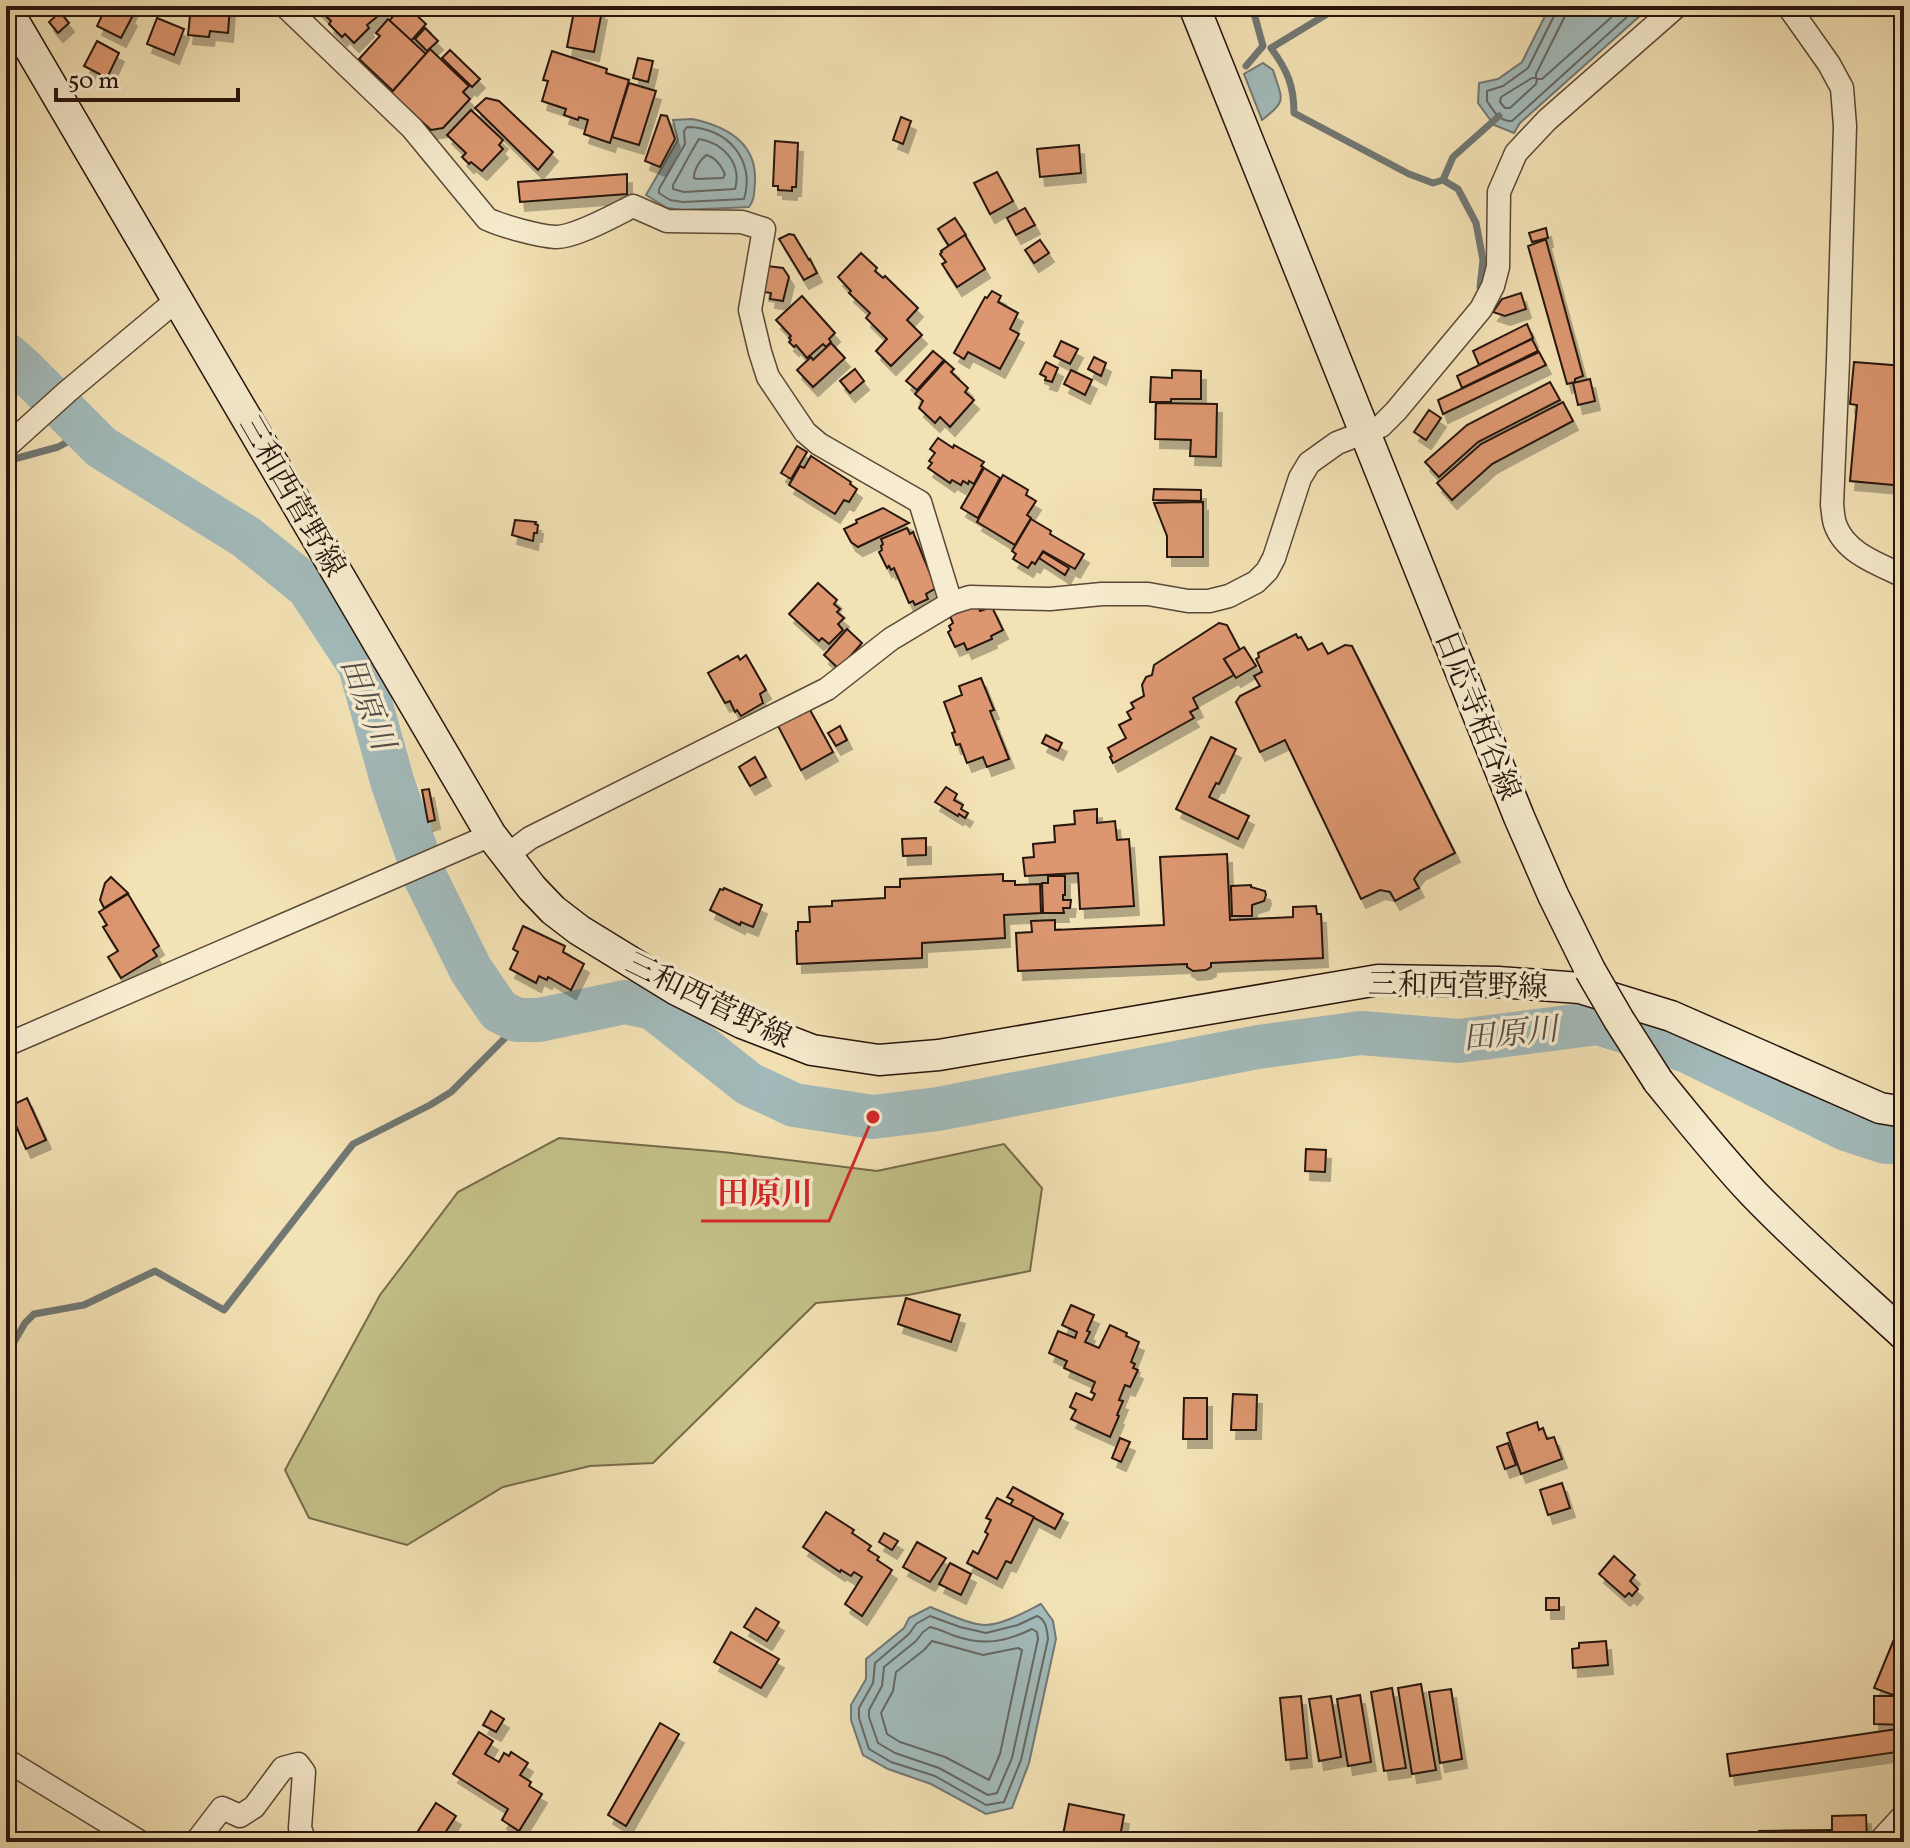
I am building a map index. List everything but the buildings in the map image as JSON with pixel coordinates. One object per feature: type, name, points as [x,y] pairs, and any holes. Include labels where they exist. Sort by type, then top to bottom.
[{"type":"main road","name":"日応寺栢谷線","points":[[1194,6],[1519,817],[1590,970],[1658,1081],[1702,1136],[1754,1194],[1904,1335]]},
{"type":"main road","name":"三和西菅野線","points":[[6,8],[498,846],[553,910],[607,949],[675,989],[742,1023],[812,1050],[879,1060],[939,1055],[1378,980],[1498,982],[1580,988],[1671,1016],[1880,1108],[1904,1112]]},
{"type":"street","points":[[285,6],[412,128],[487,219],[557,237],[574,233],[633,206],[667,221],[742,222],[764,229],[750,310],[768,377],[805,432],[819,444],[920,502],[951,603]]},
{"type":"street","points":[[6,1045],[433,860],[530,838],[827,689],[891,639],[951,603],[970,597],[1050,599],[1102,594],[1148,594],[1209,601],[1229,596],[1256,582],[1274,558],[1300,478],[1309,463],[1337,443],[1381,426],[1481,309],[1493,286],[1498,267],[1499,192],[1516,153],[1547,120],[1677,6]]},
{"type":"street","points":[[1788,6],[1842,88],[1845,126],[1832,505],[1835,524],[1847,545],[1871,561],[1904,576]]},
{"type":"street","points":[[6,447],[178,299]]},
{"type":"street","points":[[6,1760],[140,1842]]},
{"type":"street","points":[[196,1842],[222,1808],[240,1816],[254,1807],[283,1768],[298,1764],[304,1772],[300,1828],[305,1842]]},
{"type":"street","points":[[1879,1842],[1904,1815]]},
{"type":"shaded area","points":[[559,1138],[723,1152],[877,1171],[1004,1144],[1042,1188],[1030,1271],[908,1295],[816,1303],[653,1463],[590,1466],[503,1487],[407,1545],[309,1518],[285,1470],[380,1295],[458,1192]]},
{"type":"water","points":[[1550,6],[1651,6],[1520,123],[1514,133],[1494,125],[1478,103],[1479,83],[1498,79],[1522,62]]},
{"type":"water","points":[[1263,63],[1273,70],[1281,99],[1262,120],[1244,74]]},
{"type":"water","points":[[692,119],[716,126],[737,138],[745,147],[751,157],[755,182],[749,207],[683,210],[667,208],[646,195],[678,140],[673,120]]},
{"type":"water","points":[[1041,1604],[1053,1621],[1056,1639],[1029,1763],[1012,1808],[986,1814],[931,1784],[888,1769],[863,1755],[851,1720],[851,1705],[866,1679],[866,1659],[904,1628],[909,1618],[930,1607],[965,1621],[986,1625],[1007,1620]]},
{"type":"waterway","points":[[1246,66],[1263,46],[1252,6]]},
{"type":"waterway","points":[[1328,6],[1327,14],[1271,48],[1288,78],[1294,113],[1409,174],[1433,183],[1443,180],[1458,189],[1476,223],[1483,260],[1480,287]]},
{"type":"waterway","points":[[1443,180],[1453,157],[1499,116]]},
{"type":"waterway","name":"田原川","points":[[6,354],[101,447],[246,537],[308,587],[360,666],[393,784],[426,879],[471,970],[499,1011],[517,1020],[539,1020],[625,1002],[653,1008],[749,1084],[794,1105],[873,1117],[938,1109],[1258,1047],[1361,1033],[1459,1041],[1598,1023],[1687,1051],[1846,1129],[1886,1142],[1904,1142]]},
{"type":"waterway","points":[[6,466],[14,459],[58,447],[86,432]]},
{"type":"waterway","points":[[6,1356],[25,1323],[34,1314],[84,1305],[155,1271],[224,1310],[353,1144],[451,1092],[508,1035],[517,1020]]},
{"type":"place","name":"田原川","points":[[873,1117]]}]
